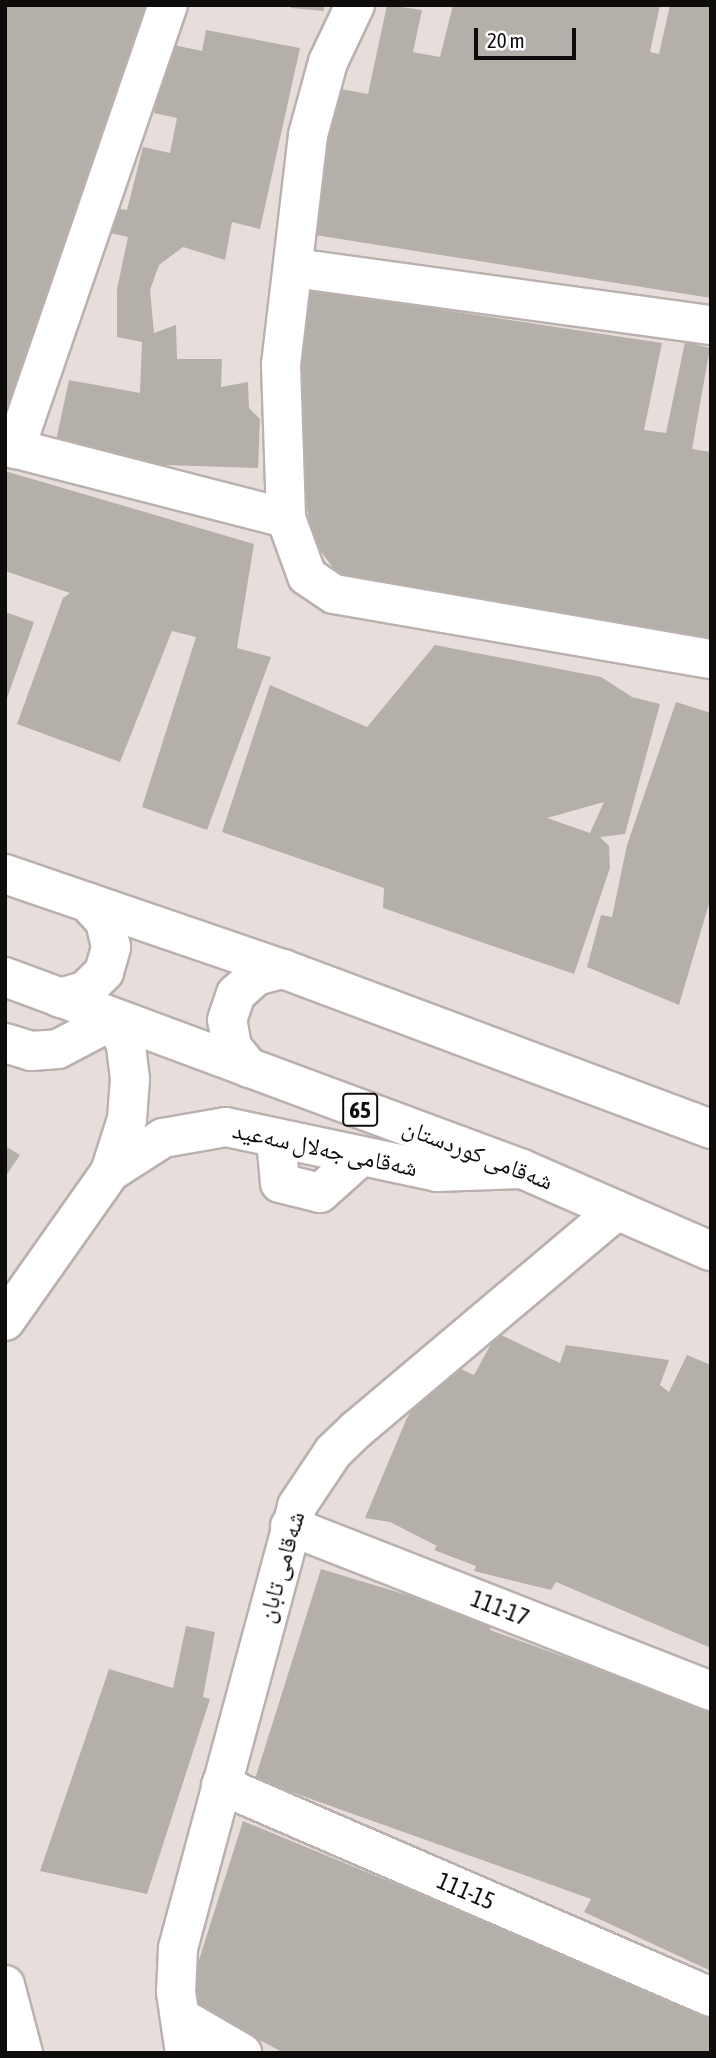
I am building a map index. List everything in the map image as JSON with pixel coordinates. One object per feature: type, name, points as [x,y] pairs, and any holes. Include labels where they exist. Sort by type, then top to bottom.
[{"type":"main road","points":[[168,5],[10,447],[286,518]]},
{"type":"main road","points":[[355,5],[328,62],[308,135],[281,365],[286,518],[307,576],[334,594],[711,659]]},
{"type":"main road","points":[[294,268],[711,325]]},
{"type":"main road","points":[[5,874],[283,969],[711,1129]]},
{"type":"main road","points":[[60,998],[85,991],[104,972],[111,947],[105,921],[87,902]]},
{"type":"main road","points":[[249,1068],[232,1047],[227,1020],[236,994],[256,976],[283,969]]},
{"type":"main road","name":"شەقامی کوردستان","points":[[5,977],[113,1020],[522,1169],[711,1251]]},
{"type":"main road","points":[[5,1043],[31,1051],[58,1049],[113,1020],[126,1044],[130,1079],[127,1119],[110,1172]]},
{"type":"main road","name":"شەقامی جەلال سەعید","points":[[5,1321],[110,1172],[163,1138],[226,1127],[437,1172],[522,1169]]},
{"type":"main road","name":"شەقامی تابان","points":[[183,2035],[178,1948],[290,1526],[333,1452],[616,1210]]},
{"type":"main road","name":"111-17","points":[[290,1526],[711,1690]]},
{"type":"main road","name":"111-15","points":[[221,1785],[711,1997]]},
{"type":"main road","points":[[5,1985],[23,2053]]},
{"type":"main road","points":[[183,2035],[242,2053]]},
{"type":"building","points":[[5,5],[147,5],[5,423]]},
{"type":"building","points":[[291,5],[324,5],[324,11],[291,8]]},
{"type":"building","points":[[387,5],[422,10],[413,52],[440,57],[453,5],[660,5],[650,52],[659,54],[670,5],[711,5],[711,298],[315,235],[330,87],[368,94]]},
{"type":"building","points":[[206,30],[300,48],[260,229],[232,222],[225,260],[183,247],[159,265],[150,290],[154,333],[176,325],[177,359],[222,359],[221,387],[248,382],[249,408],[260,419],[258,468],[134,464],[54,450],[69,380],[140,393],[142,342],[117,337],[117,289],[128,237],[110,233],[114,208],[127,210],[143,147],[170,153],[177,118],[154,113],[169,44],[202,51]]},
{"type":"building","points":[[311,290],[662,343],[644,430],[666,433],[685,342],[710,348],[692,449],[711,452],[711,638],[344,583],[312,539],[302,476],[295,362]]},
{"type":"building","points":[[5,471],[254,544],[237,648],[271,657],[207,830],[142,807],[196,637],[172,631],[120,762],[17,724],[63,598],[70,593],[5,571]]},
{"type":"building","points":[[5,612],[34,622],[6,701],[5,701]]},
{"type":"building","points":[[435,645],[601,677],[632,697],[660,704],[625,834],[600,837],[609,846],[610,868],[574,974],[383,908],[384,888],[222,832],[270,685],[367,727]],"holes":[[[604,802],[590,833],[547,818]]]},
{"type":"building","points":[[676,702],[711,713],[711,897],[679,1005],[587,967],[601,915],[612,917],[627,845]]},
{"type":"building","points":[[5,1146],[20,1155],[5,1177]]},
{"type":"building","points":[[497,1333],[560,1363],[566,1345],[669,1360],[660,1385],[669,1392],[687,1355],[711,1365],[711,1648],[556,1582],[551,1590],[474,1571],[476,1566],[434,1550],[437,1546],[390,1522],[365,1518],[406,1420],[439,1359],[474,1375]]},
{"type":"building","points":[[321,1569],[493,1621],[490,1630],[711,1710],[711,1971],[584,1912],[591,1899],[255,1779]]},
{"type":"building","points":[[186,1626],[215,1632],[203,1697],[210,1699],[147,1894],[40,1871],[109,1669],[173,1688]]},
{"type":"building","points":[[243,1821],[487,1922],[495,1914],[684,2007],[688,1997],[711,2008],[711,2053],[284,2053],[186,2001]]}]
